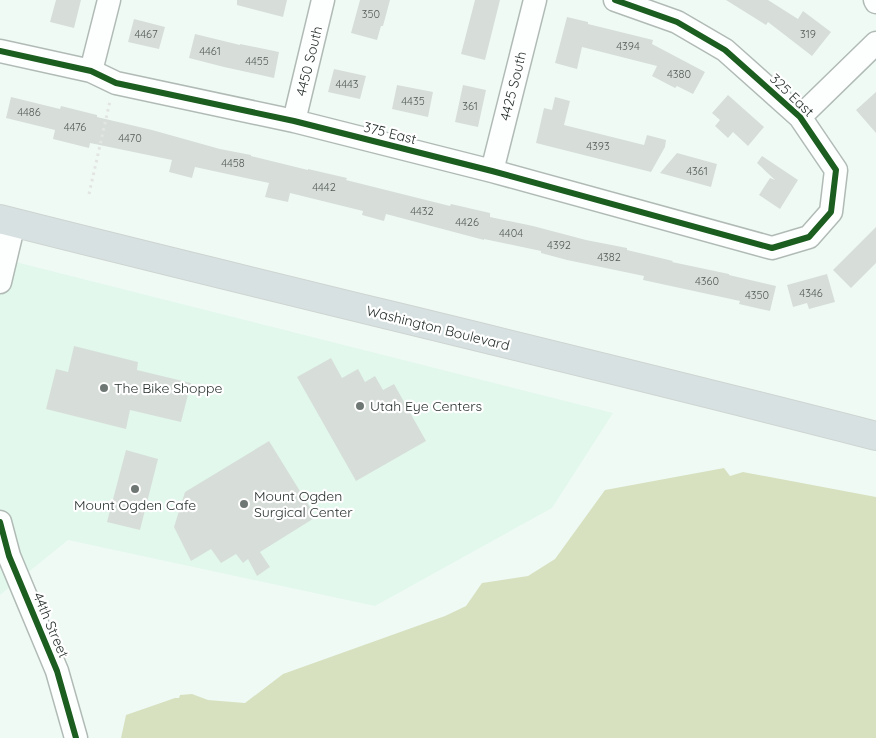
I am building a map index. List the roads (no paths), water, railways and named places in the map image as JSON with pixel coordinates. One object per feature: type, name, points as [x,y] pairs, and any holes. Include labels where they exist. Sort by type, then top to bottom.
[{"type":"main road","name":"Washington Boulevard","points":[[7,221],[726,397],[876,436]]},
{"type":"street","points":[[91,71],[108,0]]},
{"type":"street","name":"4450 South","points":[[294,121],[323,0]]},
{"type":"street","name":"4425 South","points":[[492,171],[535,0]]},
{"type":"street","name":"325 East","points":[[616,0],[677,22],[725,50],[800,117],[836,170],[831,212],[809,237],[772,248]]},
{"type":"street","points":[[800,117],[876,43]]},
{"type":"street","name":"375 East","points":[[0,51],[91,71],[116,83],[294,121],[492,171],[772,248]]},
{"type":"street","points":[[0,282],[7,221]]},
{"type":"street","name":"44th Street","points":[[0,522],[9,556],[57,671],[76,738]]},
{"type":"place","name":"The Bike Shoppe","points":[[104,388]]},
{"type":"place","name":"Utah Eye Centers","points":[[360,406]]},
{"type":"place","name":"Mount Ogden Cafe","points":[[135,489]]},
{"type":"place","name":"Mount Ogden Surgical Center","points":[[244,504]]}]
